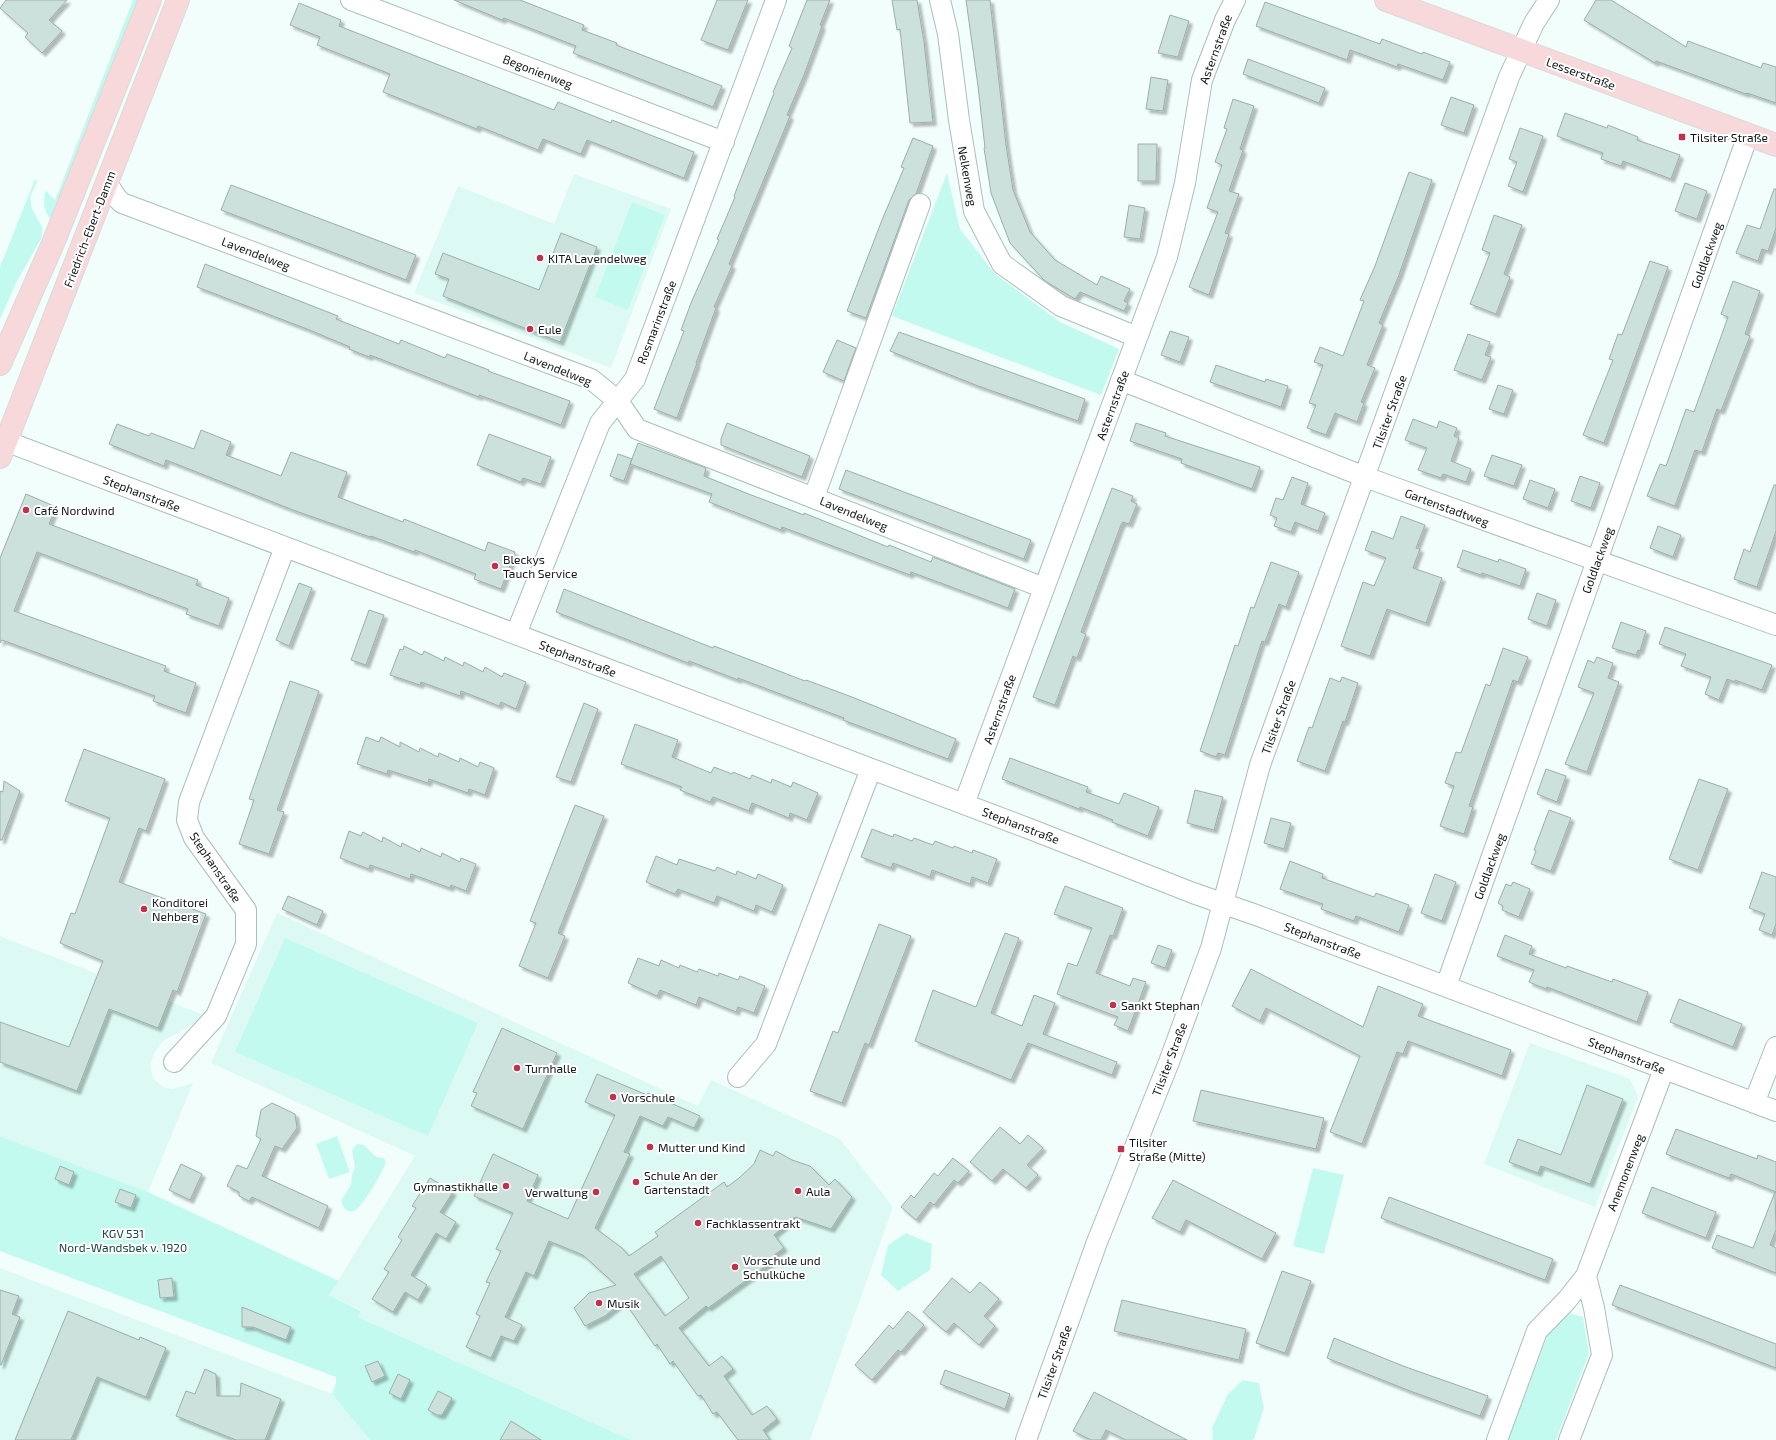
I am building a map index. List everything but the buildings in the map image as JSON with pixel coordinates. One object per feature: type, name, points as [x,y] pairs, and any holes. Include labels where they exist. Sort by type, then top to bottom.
[{"type":"main road","points":[[0,364],[54,241],[150,0]]},
{"type":"main road","name":"Friedrich-Ebert-Damm","points":[[2,446],[178,0]]},
{"type":"main road","name":"Lesserstraße","points":[[1386,0],[1776,145]]},
{"type":"street","name":"Begonienweg","points":[[351,0],[724,142]]},
{"type":"street","name":"Rosmarinstraße","points":[[516,634],[600,423],[635,379],[776,0]]},
{"type":"street","name":"Nelkenweg","points":[[940,0],[948,34],[959,120],[974,211],[1002,264],[1060,306],[1137,337]]},
{"type":"street","name":"Asternstraße","points":[[964,804],[1167,257],[1178,214],[1202,80],[1225,20],[1235,0]]},
{"type":"street","name":"Tilsiter Straße","points":[[1026,1440],[1098,1242],[1211,948],[1260,765],[1509,77],[1534,23],[1549,0]]},
{"type":"street","name":"Goldlackweg","points":[[1446,986],[1748,135]]},
{"type":"street","name":"Lavendelweg","points":[[107,183],[116,198],[122,203],[591,379],[618,401],[637,429],[1044,588]]},
{"type":"street","points":[[814,497],[920,204]]},
{"type":"street","name":"Gartenstadtweg","points":[[1121,380],[1365,477],[1776,624]]},
{"type":"street","name":"Stephanstraße","points":[[2,446],[285,547],[1222,903],[1776,1111]]},
{"type":"street","name":"Stephanstraße","points":[[174,1062],[216,1016],[246,944],[246,910],[194,838],[187,820],[189,802],[285,547]]},
{"type":"street","points":[[738,1077],[766,1044],[871,769]]},
{"type":"street","points":[[1754,1103],[1776,1047]]},
{"type":"street","name":"Anemonenweg","points":[[1497,1440],[1537,1331],[1567,1300],[1586,1276],[1664,1069]]},
{"type":"street","points":[[1569,1440],[1602,1355],[1594,1308],[1586,1276]]},
{"type":"shaded area","name":"KITA Lavendelweg","points":[[574,174],[671,209],[611,368],[414,293],[458,186],[554,224]]},
{"type":"shaded area","name":"Schule An der Gartenstadt","points":[[277,913],[698,1106],[711,1080],[840,1139],[893,1207],[810,1440],[631,1440],[358,1317],[361,1310],[329,1295],[415,1156],[211,1063]]},
{"type":"shaded area","points":[[0,936],[204,1015],[192,1025],[163,1041],[154,1053],[150,1065],[153,1078],[163,1087],[173,1089],[193,1083],[148,1192],[0,1136]]},
{"type":"shaded area","points":[[1530,1043],[1630,1079],[1638,1097],[1595,1207],[1484,1164]]},
{"type":"shaded area","points":[[0,1268],[332,1394],[370,1440],[0,1440]]},
{"type":"green space","points":[[133,0],[140,0],[52,220],[44,207],[46,191],[55,200]]},
{"type":"green space","points":[[947,173],[960,229],[995,274],[1060,322],[1119,349],[1101,395],[892,316]]},
{"type":"green space","points":[[35,179],[37,182],[30,197],[32,209],[42,227],[42,237],[17,281],[0,319],[0,267]]},
{"type":"green space","points":[[632,202],[665,215],[628,310],[595,297]]},
{"type":"green space","points":[[285,938],[478,1023],[428,1136],[235,1052]]},
{"type":"green space","name":"KGV 531 Nord-Wandsbek v. 1920","points":[[0,1136],[148,1192],[339,1281],[329,1295],[361,1311],[358,1317],[631,1440],[370,1440],[332,1394],[336,1383],[336,1377],[0,1251]]},
{"type":"green space","points":[[337,1136],[350,1172],[329,1179],[316,1144]]},
{"type":"green space","points":[[358,1144],[364,1145],[376,1157],[384,1158],[386,1163],[363,1203],[354,1211],[348,1211],[344,1208],[341,1201],[351,1185],[352,1174],[355,1167],[352,1151]]},
{"type":"green space","points":[[1313,1168],[1344,1175],[1324,1254],[1293,1246]]},
{"type":"green space","points":[[906,1233],[932,1244],[930,1270],[898,1291],[881,1275],[888,1245]]},
{"type":"green space","points":[[1568,1313],[1583,1317],[1589,1353],[1556,1440],[1508,1440],[1549,1331]]},
{"type":"green space","points":[[1243,1380],[1259,1383],[1264,1408],[1254,1439],[1213,1440],[1212,1428],[1228,1394]]},
{"type":"place","name":"Tilsiter Straße","points":[[1682,137]]},
{"type":"place","name":"KITA Lavendelweg","points":[[540,258]]},
{"type":"place","name":"Eule","points":[[530,329]]},
{"type":"place","name":"Café Nordwind","points":[[26,510]]},
{"type":"place","name":"Bleckys Tauch Service","points":[[495,566]]},
{"type":"place","name":"Konditorei Nehberg","points":[[144,909]]},
{"type":"place","name":"Sankt Stephan","points":[[1113,1005]]},
{"type":"place","name":"Turnhalle","points":[[517,1068]]},
{"type":"place","name":"Vorschule","points":[[613,1097]]},
{"type":"place","name":"Mutter und Kind","points":[[650,1147]]},
{"type":"place","name":"Tilsiter Straße (Mitte)","points":[[1121,1149]]},
{"type":"place","name":"Schule An der Gartenstadt","points":[[636,1182]]},
{"type":"place","name":"Gymnastikhalle","points":[[506,1186]]},
{"type":"place","name":"Aula","points":[[798,1191]]},
{"type":"place","name":"Verwaltung","points":[[596,1192]]},
{"type":"place","name":"Fachklassentrakt","points":[[698,1223]]},
{"type":"place","name":"Vorschule und Schulküche","points":[[735,1267]]},
{"type":"place","name":"Musik","points":[[599,1303]]}]
